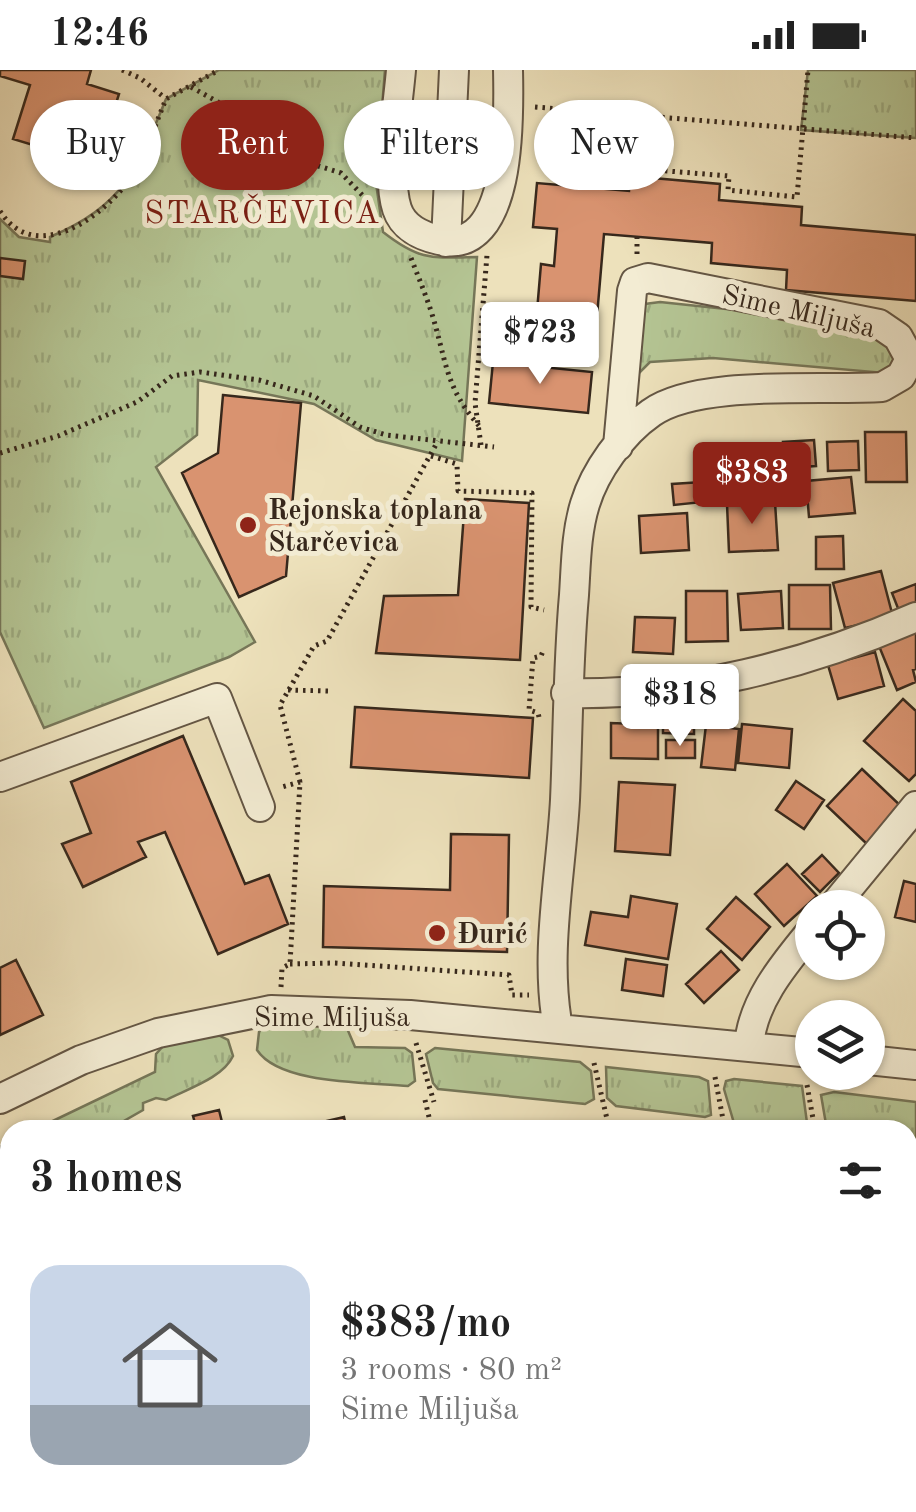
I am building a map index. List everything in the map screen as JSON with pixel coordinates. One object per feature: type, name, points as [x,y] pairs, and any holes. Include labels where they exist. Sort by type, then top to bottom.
[{"type":"street","points":[[401,70],[394,178],[398,213],[408,226],[446,242],[465,238],[482,229],[497,203],[498,190]]},
{"type":"street","points":[[446,242],[454,70]]},
{"type":"street","points":[[508,70],[508,100]]},
{"type":"street","name":"Sime Miljuša","points":[[558,1028],[552,995],[565,798],[566,694],[578,540],[584,505],[597,475],[618,446],[650,414],[669,402],[702,392],[882,387],[901,376],[910,359],[898,337],[879,324],[648,278],[635,282],[632,291],[618,446]]},
{"type":"street","points":[[566,694],[624,694],[688,686],[794,662],[916,616]]},
{"type":"street","points":[[0,776],[216,698],[258,801]]},
{"type":"street","points":[[847,890],[916,806]]},
{"type":"street","points":[[749,1046],[750,1027],[760,1004],[795,951]]},
{"type":"street","name":"Sime Miljuša","points":[[0,1099],[81,1060],[158,1034],[271,1010],[379,1012],[795,1051]]},
{"type":"street","points":[[885,1062],[916,1065]]},
{"type":"path","points":[[122,70],[140,78],[166,99]]},
{"type":"path","points":[[0,211],[7,222],[35,237],[50,237],[75,226],[113,201],[142,160],[166,99],[219,70]]},
{"type":"path","points":[[674,172],[729,176],[728,190],[797,196],[808,70]]},
{"type":"path","points":[[190,86],[290,155],[341,172],[368,202],[386,212],[398,213]]},
{"type":"path","points":[[514,106],[916,138]]},
{"type":"path","points":[[788,206],[790,196]]},
{"type":"path","points":[[636,260],[638,237]]},
{"type":"path","points":[[482,445],[475,403],[488,251]]},
{"type":"path","points":[[0,452],[58,436],[137,402],[172,376],[200,372],[259,380],[314,396],[360,427],[386,435],[494,447]]},
{"type":"path","points":[[268,992],[280,990],[282,968],[290,964],[300,782],[280,705],[314,646],[327,641],[438,441]]},
{"type":"path","points":[[430,456],[457,464],[458,491],[532,493],[532,607],[544,608],[544,622]]},
{"type":"path","points":[[541,722],[538,712],[529,710],[534,658],[544,650],[544,636]]},
{"type":"path","points":[[286,691],[328,691]]},
{"type":"path","points":[[258,801],[300,782]]},
{"type":"path","points":[[519,995],[528,988]]},
{"type":"path","points":[[416,1042],[434,1102]]},
{"type":"path","points":[[594,1063],[607,1119]]},
{"type":"path","points":[[716,1077],[722,1120]]},
{"type":"path","points":[[808,1090],[813,1120]]},
{"type":"path","points":[[425,1100],[430,1120]]},
{"type":"green space","points":[[219,70],[385,70],[383,100],[344,100],[344,190],[377,190],[383,232],[407,248],[427,256],[477,257],[462,461],[376,440],[314,404],[198,380],[197,435],[156,467],[255,642],[229,657],[44,728],[0,632],[0,219],[19,237],[50,242],[50,237],[95,212],[119,190],[161,190],[161,111],[166,99]]},
{"type":"green space","points":[[808,70],[916,70],[916,138],[801,130]]},
{"type":"green space","points":[[660,302],[879,325],[896,341],[896,374],[713,358],[650,362],[628,384],[636,313],[645,304]]},
{"type":"green space","points":[[264,1025],[346,1026],[355,1047],[405,1048],[412,1053],[415,1081],[408,1086],[349,1082],[285,1070],[257,1050],[259,1032]]},
{"type":"green space","points":[[212,1032],[228,1040],[233,1056],[221,1071],[204,1082],[166,1100],[156,1098],[143,1103],[143,1110],[126,1120],[55,1120],[155,1072],[156,1054],[166,1043]]},
{"type":"green space","points":[[435,1048],[580,1062],[591,1071],[594,1099],[585,1104],[438,1089],[426,1054]]},
{"type":"green space","points":[[606,1067],[708,1081],[711,1115],[616,1106],[607,1098]]},
{"type":"green space","points":[[734,1079],[795,1085],[795,1090],[803,1090],[807,1120],[733,1120],[724,1089],[726,1081]]},
{"type":"green space","points":[[834,1092],[916,1102],[916,1120],[825,1120],[821,1095]]},
{"type":"building","points":[[0,70],[91,70],[87,84],[119,94],[117,100],[30,100],[30,144],[13,139],[30,85],[0,76]]},
{"type":"building","points":[[674,180],[720,184],[719,200],[802,207],[801,225],[916,235],[916,301],[786,290],[787,270],[711,263],[712,243],[604,234],[595,340],[535,335],[541,264],[554,266],[557,229],[533,227],[536,190],[674,190]]},
{"type":"building","points":[[0,258],[25,261],[23,279],[0,276]]},
{"type":"building","points":[[493,362],[592,372],[588,413],[489,403]]},
{"type":"building","name":"Rejonska toplana Starčevica","points":[[223,395],[301,403],[286,576],[239,597],[182,473],[218,453]]},
{"type":"building","points":[[865,432],[906,432],[907,482],[866,482]]},
{"type":"building","points":[[814,440],[816,466],[785,468],[783,442]]},
{"type":"building","points":[[858,441],[859,470],[828,471],[827,442]]},
{"type":"building","points":[[851,477],[855,513],[809,517],[806,481]]},
{"type":"building","points":[[702,482],[703,502],[674,505],[672,484]]},
{"type":"building","points":[[465,499],[529,503],[520,660],[376,653],[384,596],[458,595]]},
{"type":"building","points":[[775,502],[778,550],[729,552],[727,504]]},
{"type":"building","points":[[687,513],[689,550],[641,553],[639,516]]},
{"type":"building","points":[[843,536],[844,569],[816,569],[816,537]]},
{"type":"building","points":[[881,571],[893,617],[845,628],[833,583]]},
{"type":"building","points":[[916,584],[916,611],[901,616],[892,593]]},
{"type":"building","points":[[789,585],[830,585],[831,629],[789,629]]},
{"type":"building","points":[[686,591],[727,591],[728,641],[686,642]]},
{"type":"building","points":[[781,591],[783,628],[741,630],[738,594]]},
{"type":"building","points":[[635,617],[675,618],[673,654],[633,652]]},
{"type":"building","points":[[916,631],[916,682],[897,690],[879,646]]},
{"type":"building","points":[[875,652],[884,686],[838,699],[828,665]]},
{"type":"building","points":[[903,699],[916,711],[916,774],[909,781],[864,741]]},
{"type":"building","points":[[663,703],[694,703],[694,734],[663,733]]},
{"type":"building","points":[[355,707],[533,718],[529,778],[351,767]]},
{"type":"building","points":[[637,709],[658,710],[658,759],[611,758],[611,723],[637,724]]},
{"type":"building","points":[[742,724],[792,729],[789,768],[738,763]]},
{"type":"building","points":[[706,725],[739,729],[735,770],[701,767]]},
{"type":"building","points":[[183,736],[245,884],[269,875],[288,924],[218,954],[165,832],[138,842],[146,857],[83,887],[62,844],[91,833],[71,782]]},
{"type":"building","points":[[666,740],[695,740],[695,758],[666,758]]},
{"type":"building","points":[[862,769],[904,809],[869,846],[827,806]]},
{"type":"building","points":[[796,781],[824,800],[804,829],[776,810]]},
{"type":"building","points":[[619,782],[675,785],[670,855],[615,851]]},
{"type":"building","points":[[451,834],[509,835],[507,952],[323,947],[324,886],[450,890]]},
{"type":"building","points":[[822,855],[839,873],[822,890],[802,874]]},
{"type":"building","points":[[787,864],[811,890],[795,890],[795,916],[784,926],[755,894]]},
{"type":"building","points":[[904,881],[916,884],[916,922],[895,917]]},
{"type":"building","points":[[631,896],[677,904],[668,959],[585,945],[591,912],[628,917]]},
{"type":"building","points":[[736,897],[770,927],[742,960],[707,929]]},
{"type":"building","points":[[721,951],[739,970],[704,1003],[686,984]]},
{"type":"building","points":[[626,959],[667,965],[663,996],[622,990]]},
{"type":"building","points":[[16,960],[43,1015],[0,1035],[0,968]]},
{"type":"building","points":[[219,1110],[222,1120],[194,1120],[193,1116]]},
{"type":"place","name":"Rejonska toplana Starčevica","points":[[248,525]]},
{"type":"place","name":"Đurić","points":[[437,933]]},
{"type":"district","name":"STARČEVICA","points":[[263,212]]}]
